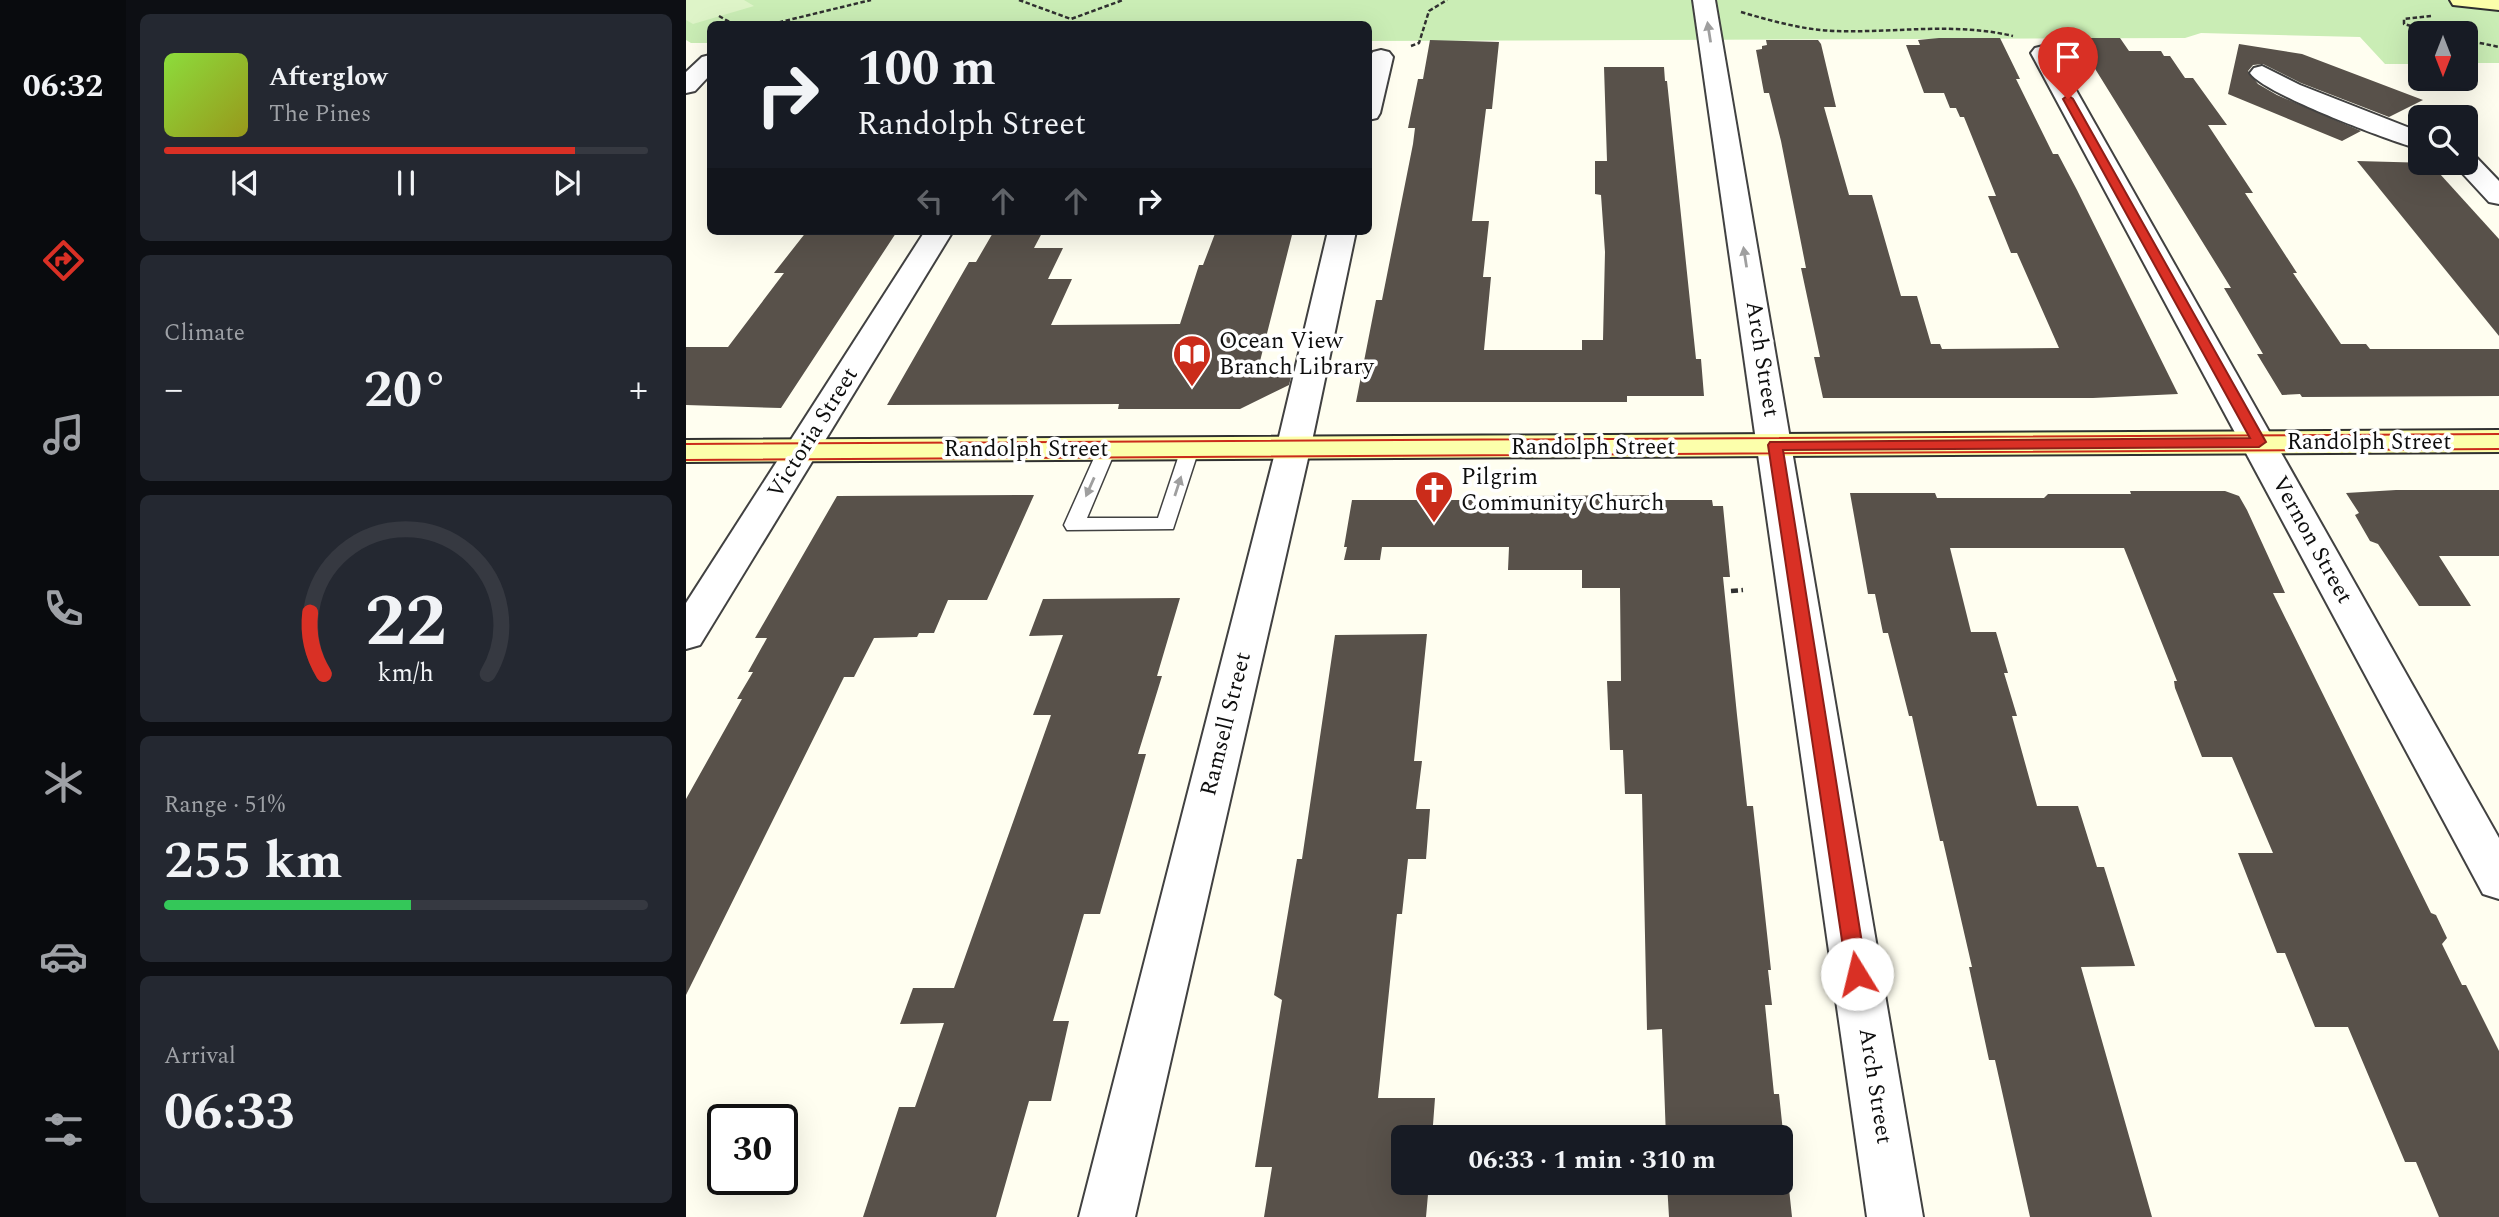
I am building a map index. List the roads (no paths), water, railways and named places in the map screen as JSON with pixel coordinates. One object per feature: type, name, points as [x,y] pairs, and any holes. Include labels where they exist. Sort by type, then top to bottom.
[{"type":"street","points":[[2461,0],[2499,3]]},
{"type":"street","name":"Arch Street","points":[[1705,5],[1895,1217]]},
{"type":"street","name":"Vernon Street","points":[[2043,53],[2499,880]]},
{"type":"street","points":[[1372,96],[1381,57]]},
{"type":"street","points":[[686,86],[707,65]]},
{"type":"street","points":[[2262,73],[2291,90],[2408,136]]},
{"type":"street","points":[[2478,174],[2499,195]]},
{"type":"street","name":"Victoria Street","points":[[686,635],[936,235]]},
{"type":"street","name":"Ramsell Street","points":[[1107,1217],[1341,235]]},
{"type":"street","name":"Randolph Street","points":[[686,451],[2499,441]]},
{"type":"lane","points":[[1107,449],[1074,525],[1166,524],[1190,449]]},
{"type":"tram line","points":[[686,444],[2499,434]]},
{"type":"tram line","points":[[686,460],[2499,449]]},
{"type":"place","name":"Ocean View Branch Library","points":[[1192,388]]},
{"type":"place","name":"Pilgrim Community Church","points":[[1434,524]]}]
